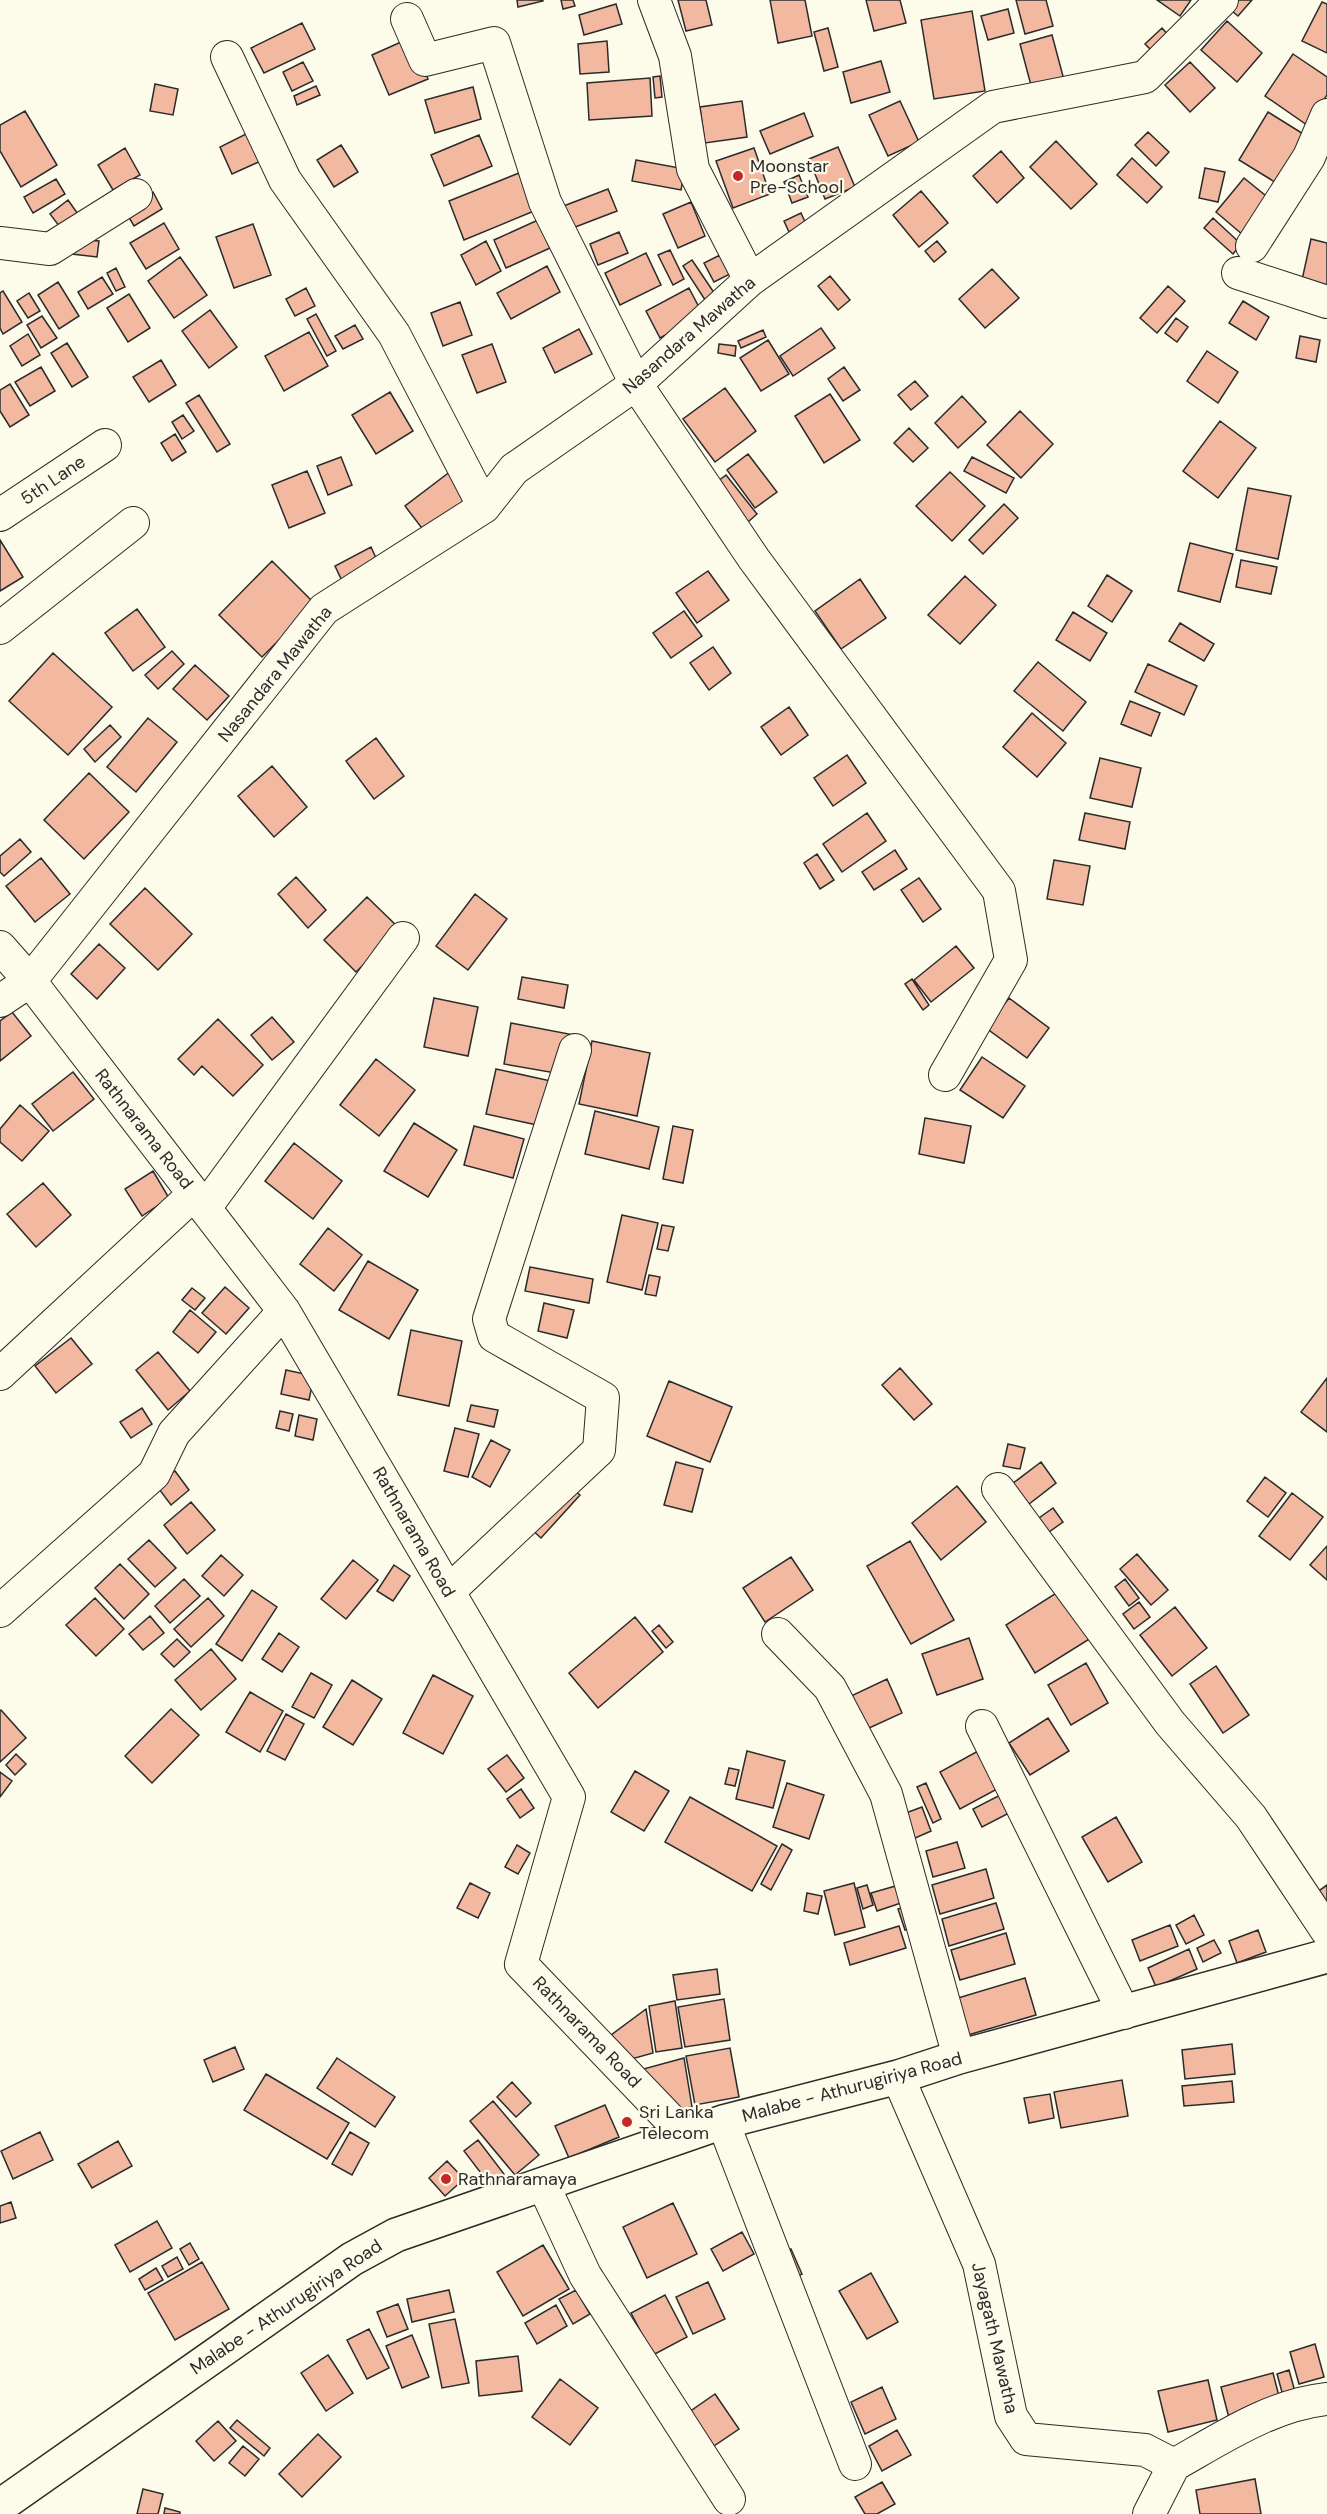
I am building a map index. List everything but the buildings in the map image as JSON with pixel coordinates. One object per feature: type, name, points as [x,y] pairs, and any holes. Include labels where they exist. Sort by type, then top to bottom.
[{"type":"main road","name":"Malabe - Athurugiriya Road","points":[[0,2506],[352,2259],[396,2235],[723,2122],[898,2077],[959,2057],[1327,1956]]},
{"type":"street","points":[[654,0],[675,56],[693,169],[750,280]]},
{"type":"street","name":"Nasandara Mawatha","points":[[0,1001],[30,981],[324,609],[484,507],[514,469],[636,384],[750,280],[993,107],[1145,77],[1222,0]]},
{"type":"street","points":[[407,19],[425,60],[494,43],[545,202],[636,384],[754,559],[999,891],[1011,960],[945,1075]]},
{"type":"street","points":[[227,57],[285,180],[394,334],[484,507]]},
{"type":"street","points":[[1327,115],[1309,157],[1245,260],[1327,303]]},
{"type":"street","points":[[0,243],[50,249],[136,195]]},
{"type":"street","name":"5th Lane","points":[[0,515],[105,445]]},
{"type":"street","points":[[0,628],[133,523]]},
{"type":"street","points":[[0,1374],[199,1201],[403,938]]},
{"type":"street","name":"Rathnarama Road","points":[[0,947],[30,981],[284,1311],[569,1797],[521,1964],[685,2135]]},
{"type":"street","points":[[448,1591],[599,1450],[603,1398],[494,1336],[489,1318],[575,1050]]},
{"type":"street","points":[[0,1611],[154,1474],[174,1433],[284,1311]]},
{"type":"street","points":[[998,1489],[1170,1724],[1251,1818],[1327,1931]]},
{"type":"street","points":[[778,1634],[830,1688],[885,1794],[959,2057]]},
{"type":"street","points":[[982,1726],[1124,2013]]},
{"type":"street","name":"Jayagath Mawatha","points":[[898,2077],[980,2264],[1011,2416],[1026,2439],[1145,2450],[1174,2465]]},
{"type":"street","points":[[723,2122],[855,2464]]},
{"type":"street","points":[[543,2184],[585,2275],[729,2499]]},
{"type":"street","points":[[1149,2514],[1174,2465],[1250,2422],[1303,2402],[1327,2399]]},
{"type":"place","name":"Moonstar Pre-School","points":[[738,176]]},
{"type":"place","name":"Sri Lanka Telecom","points":[[627,2122]]},
{"type":"place","name":"Rathnaramaya","points":[[446,2179]]}]
